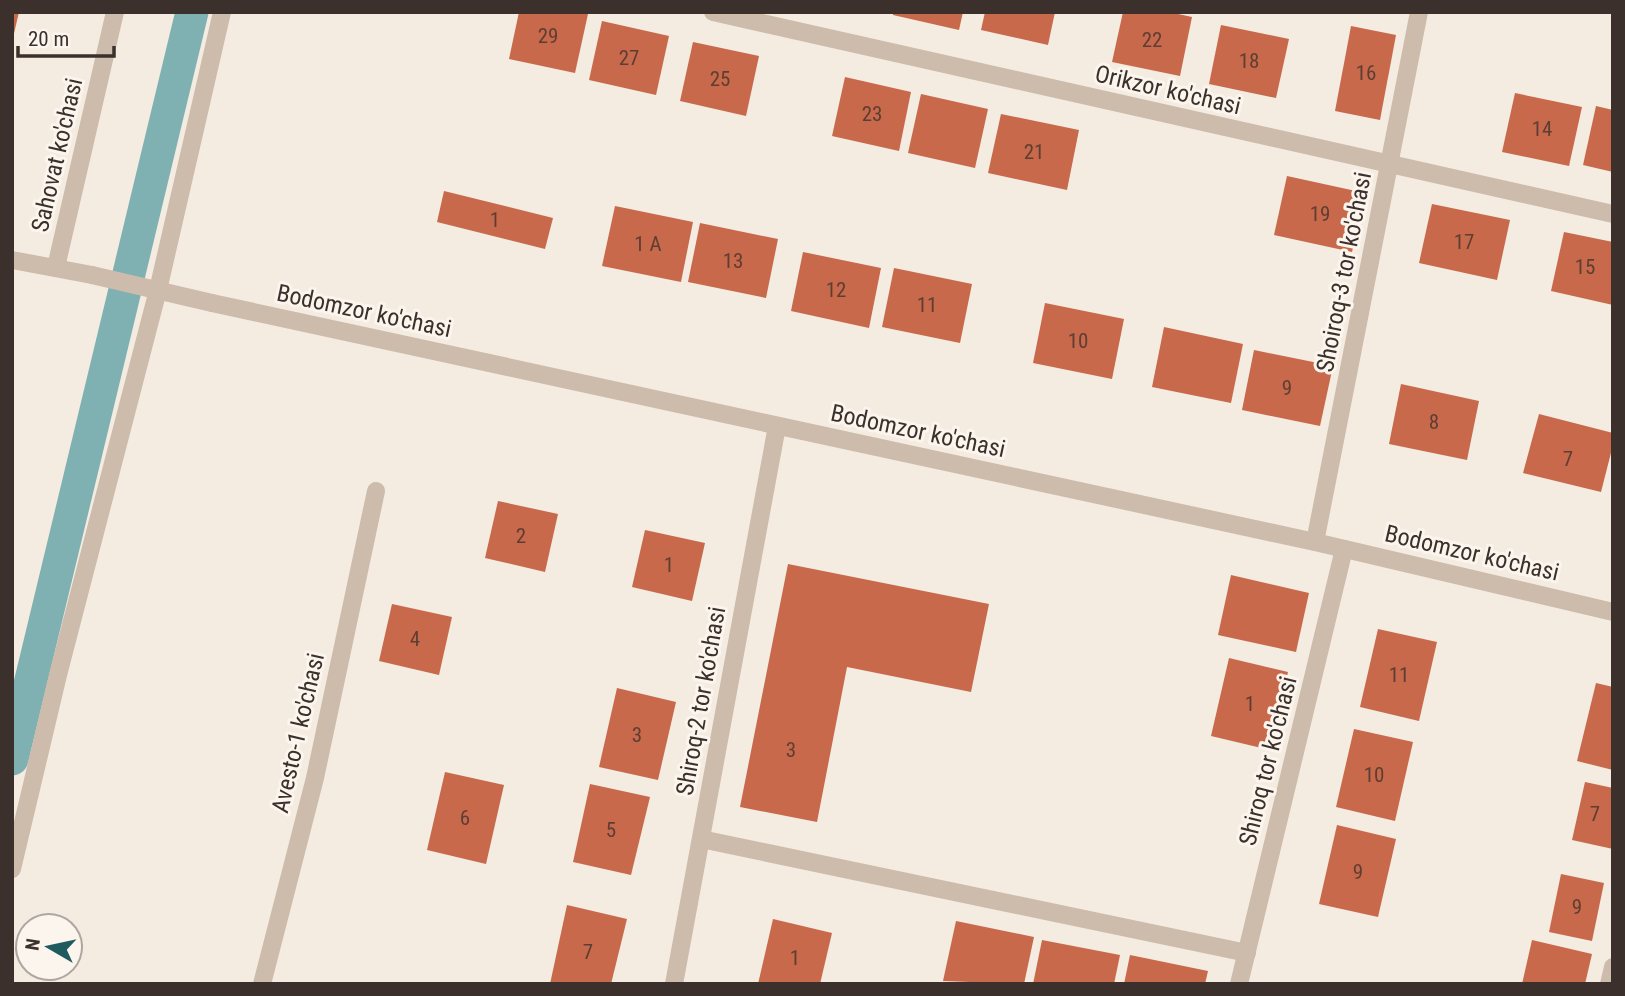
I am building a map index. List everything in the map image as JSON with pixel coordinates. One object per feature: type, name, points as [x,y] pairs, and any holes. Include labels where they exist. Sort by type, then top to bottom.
[{"type":"street","name":"Sahovat ko'chasi","points":[[55,267],[115,12]]},
{"type":"street","points":[[12,869],[58,675],[158,290],[222,12]]},
{"type":"street","name":"Orikzor ko'chasi","points":[[713,12],[1613,214]]},
{"type":"street","name":"Shoiroq-3 tor ko'chasi","points":[[1315,542],[1419,12]]},
{"type":"street","points":[[12,260],[55,267]]},
{"type":"street","name":"Bodomzor ko'chasi","points":[[55,267],[1315,542],[1613,612]]},
{"type":"street","name":"Shiroq-2 tor ko'chasi","points":[[674,984],[777,426]]},
{"type":"street","name":"Avesto-1 ko'chasi","points":[[262,984],[315,778],[376,491]]},
{"type":"street","name":"Shiroq tor ko'chasi","points":[[1239,984],[1344,549]]},
{"type":"street","points":[[701,839],[1247,953]]},
{"type":"street","points":[[1609,984],[1613,967]]},
{"type":"building","points":[[12,12],[19,12],[13,38],[12,37]]},
{"type":"building","points":[[519,12],[588,14],[575,73],[509,59]]},
{"type":"building","points":[[893,12],[963,12],[959,30],[893,15]]},
{"type":"building","points":[[985,12],[1055,12],[1048,45],[981,30]]},
{"type":"building","points":[[1123,12],[1169,12],[1192,17],[1180,76],[1112,62]]},
{"type":"building","points":[[602,21],[669,36],[656,95],[589,80]]},
{"type":"building","points":[[1221,25],[1289,39],[1276,98],[1209,84]]},
{"type":"building","points":[[1351,26],[1396,35],[1380,120],[1335,111]]},
{"type":"building","points":[[693,42],[759,56],[746,116],[680,101]]},
{"type":"building","points":[[845,77],[911,92],[899,151],[832,136]]},
{"type":"building","points":[[1515,93],[1582,107],[1569,166],[1502,152]]},
{"type":"building","points":[[921,94],[988,109],[975,168],[908,153]]},
{"type":"building","points":[[1596,106],[1613,110],[1613,172],[1583,165]]},
{"type":"building","points":[[1001,114],[1079,130],[1067,190],[988,173]]},
{"type":"building","points":[[1287,176],[1365,193],[1352,252],[1274,235]]},
{"type":"building","points":[[444,191],[553,218],[545,249],[437,222]]},
{"type":"building","points":[[1432,204],[1510,220],[1497,280],[1419,263]]},
{"type":"building","points":[[615,206],[693,222],[681,282],[602,266]]},
{"type":"building","points":[[700,223],[778,239],[766,298],[688,282]]},
{"type":"building","points":[[1564,232],[1613,242],[1613,305],[1551,291]]},
{"type":"building","points":[[803,252],[881,268],[869,328],[791,311]]},
{"type":"building","points":[[894,268],[972,284],[960,343],[882,327]]},
{"type":"building","points":[[1045,303],[1124,319],[1112,379],[1033,363]]},
{"type":"building","points":[[1164,327],[1243,344],[1231,403],[1152,387]]},
{"type":"building","points":[[1254,350],[1333,366],[1320,426],[1242,410]]},
{"type":"building","points":[[1401,384],[1479,401],[1467,460],[1389,444]]},
{"type":"building","points":[[1539,414],[1613,433],[1613,445],[1601,492],[1523,473]]},
{"type":"building","points":[[498,501],[558,514],[545,572],[485,558]]},
{"type":"building","points":[[645,530],[705,543],[692,601],[632,587]]},
{"type":"building","points":[[788,564],[989,604],[971,692],[847,667],[817,822],[740,807]]},
{"type":"building","points":[[1231,575],[1309,593],[1296,652],[1218,635]]},
{"type":"building","points":[[392,604],[452,617],[439,675],[379,661]]},
{"type":"building","points":[[1378,629],[1437,642],[1419,721],[1360,707]]},
{"type":"building","points":[[1229,658],[1288,672],[1270,750],[1211,736]]},
{"type":"building","points":[[1596,683],[1613,687],[1613,770],[1577,761]]},
{"type":"building","points":[[617,688],[676,702],[658,780],[599,767]]},
{"type":"building","points":[[1354,729],[1413,742],[1395,821],[1336,807]]},
{"type":"building","points":[[445,772],[504,785],[486,864],[427,850]]},
{"type":"building","points":[[1585,782],[1613,788],[1613,849],[1572,840]]},
{"type":"building","points":[[590,784],[650,797],[631,875],[573,862]]},
{"type":"building","points":[[1337,825],[1396,839],[1378,917],[1319,904]]},
{"type":"building","points":[[1561,874],[1604,883],[1592,941],[1549,932]]},
{"type":"building","points":[[567,905],[627,919],[611,984],[550,984]]},
{"type":"building","points":[[773,919],[832,933],[820,984],[758,984]]},
{"type":"building","points":[[956,921],[1034,937],[1024,984],[943,981]]},
{"type":"building","points":[[1042,940],[1120,955],[1114,984],[1033,984]]},
{"type":"building","points":[[1532,940],[1592,954],[1585,984],[1522,984]]},
{"type":"building","points":[[1130,955],[1208,971],[1205,984],[1124,984]]},
{"type":"waterway","points":[[12,759],[192,12]]}]
